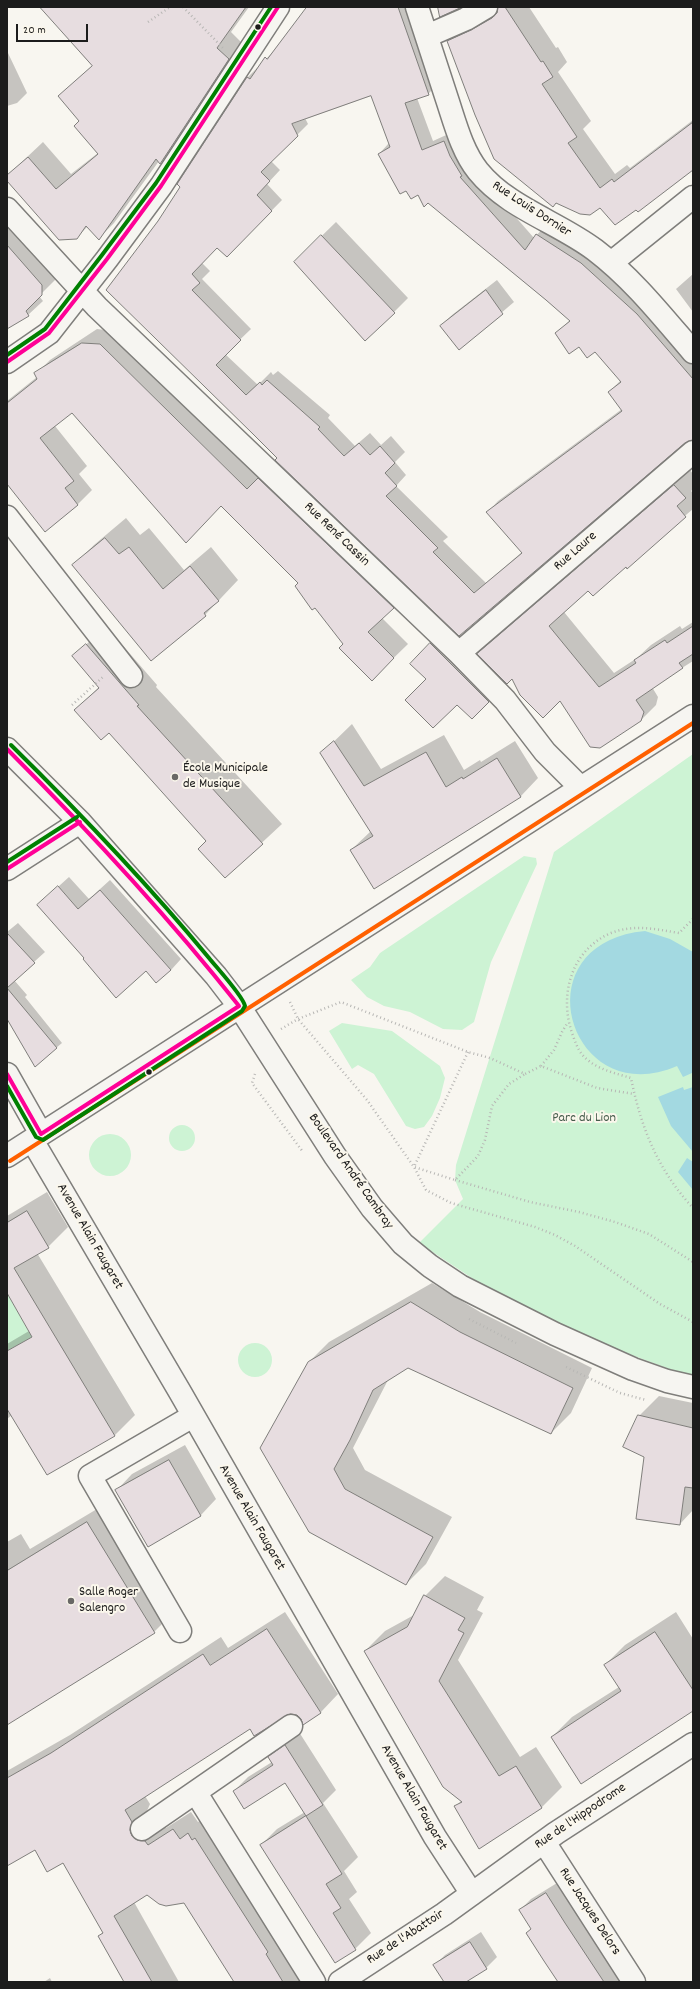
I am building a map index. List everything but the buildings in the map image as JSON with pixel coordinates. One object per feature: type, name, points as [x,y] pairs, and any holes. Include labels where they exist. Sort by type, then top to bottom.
[{"type":"street","points":[[7,362],[49,333],[146,207],[278,7]]},
{"type":"street","name":"Rue Louis Dornier","points":[[417,7],[461,139],[478,170],[501,193],[594,249],[611,263],[642,292],[693,352]]},
{"type":"street","points":[[427,36],[466,19],[486,7]]},
{"type":"street","points":[[611,263],[693,198]]},
{"type":"street","name":"Rue René Cassin","points":[[7,209],[81,292],[459,653],[505,700],[545,752],[580,788]]},
{"type":"street","name":"Rue Laure","points":[[459,653],[693,452]]},
{"type":"street","points":[[7,517],[126,669]]},
{"type":"street","points":[[7,1156],[693,716]]},
{"type":"street","name":"Boulevard André Cambray","points":[[7,749],[80,822],[205,962],[239,1006],[335,1156],[387,1226],[416,1255],[460,1286],[555,1334],[633,1369],[693,1387]]},
{"type":"street","points":[[7,869],[80,822]]},
{"type":"street","name":"Avenue Alain Faugaret","points":[[7,1074],[36,1137],[193,1416],[435,1837],[472,1894]]},
{"type":"street","points":[[180,1631],[90,1476],[193,1416]]},
{"type":"street","points":[[142,1829],[291,1726]]},
{"type":"street","name":"Rue de l'Hippodrome","points":[[472,1894],[544,1842],[693,1744]]},
{"type":"street","points":[[196,1793],[314,1982]]},
{"type":"street","name":"Rue Jacques Delors","points":[[544,1842],[634,1982]]},
{"type":"street","name":"Rue de l'Abattoir","points":[[340,1982],[472,1894]]},
{"type":"path","points":[[148,22],[170,7]]},
{"type":"path","points":[[183,7],[240,64]]},
{"type":"path","points":[[72,705],[126,669]]},
{"type":"path","points":[[693,919],[679,933],[638,927],[622,929],[609,934],[596,942],[583,954],[568,980],[566,1008],[568,1022],[578,1049],[585,1057],[589,1061],[631,1078],[638,1111],[656,1156],[668,1178],[693,1208]]},
{"type":"path","points":[[276,1032],[298,1019],[341,1002],[468,1052],[490,1058],[525,1074]]},
{"type":"path","points":[[298,1019],[367,1100],[414,1168],[426,1190],[438,1197],[470,1209],[535,1227],[556,1235],[576,1246],[660,1304],[693,1322]]},
{"type":"path","points":[[455,1180],[478,1156],[485,1140],[492,1106],[509,1084],[541,1066],[554,1050],[568,1022]]},
{"type":"path","points":[[414,1168],[468,1052]]},
{"type":"path","points":[[541,1066],[596,1088],[634,1094]]},
{"type":"path","points":[[414,1168],[530,1202],[579,1212],[616,1222],[649,1234],[693,1262]]},
{"type":"green space","name":"Parc du Lion","points":[[693,754],[693,1375],[680,1373],[532,1318],[419,1243],[463,1199],[455,1180],[456,1165],[554,852]]},
{"type":"green space","points":[[524,856],[536,858],[537,864],[491,962],[474,1022],[462,1030],[443,1029],[410,1012],[384,1006],[367,997],[351,980],[370,967],[380,953]]},
{"type":"green space","points":[[342,1023],[392,1031],[440,1066],[445,1078],[440,1098],[432,1116],[424,1127],[415,1129],[406,1126],[374,1074],[358,1065],[352,1069],[329,1031]]},
{"type":"green space","points":[[182,1125],[191,1129],[195,1138],[191,1147],[182,1151],[173,1147],[169,1138],[173,1129]]},
{"type":"green space","points":[[106,1134],[114,1134],[125,1140],[131,1151],[131,1159],[125,1170],[114,1176],[106,1176],[95,1170],[89,1159],[89,1151],[95,1140]]},
{"type":"green space","points":[[7,1293],[32,1337],[7,1351]]},
{"type":"green space","points":[[252,1343],[258,1343],[262,1344],[269,1350],[272,1360],[271,1367],[265,1374],[258,1377],[252,1377],[248,1376],[241,1370],[238,1363],[238,1357],[239,1353],[245,1346]]},
{"type":"water","points":[[645,931],[670,939],[693,952],[693,1075],[692,1073],[683,1077],[677,1066],[639,1074],[609,1066],[586,1047],[573,1021],[571,991],[581,964],[605,942]]},
{"type":"water","points":[[683,1087],[684,1090],[693,1087],[693,1152],[671,1126],[658,1097]]},
{"type":"water","points":[[687,1158],[693,1162],[693,1190],[678,1172]]},
{"type":"transit line","points":[[7,355],[45,329],[102,255],[156,183],[271,7]]},
{"type":"transit line","points":[[7,362],[49,333],[107,259],[161,186],[278,7]]},
{"type":"transit line","points":[[10,1161],[693,723]]},
{"type":"transit line","points":[[7,1086],[36,1137],[43,1140],[242,1011],[245,1006],[240,996],[229,982],[162,903],[88,823],[11,745]]},
{"type":"transit line","points":[[7,749],[68,811],[156,906],[239,1006]]},
{"type":"transit line","points":[[7,862],[77,817]]},
{"type":"transit line","points":[[7,869],[80,822]]},
{"type":"transit line","points":[[41,1134],[239,1006]]},
{"type":"transit line","points":[[7,1074],[41,1134]]},
{"type":"place","name":"École Municipale de Musique","points":[[175,777]]},
{"type":"place","name":"Salle Roger Salengro","points":[[71,1601]]}]
